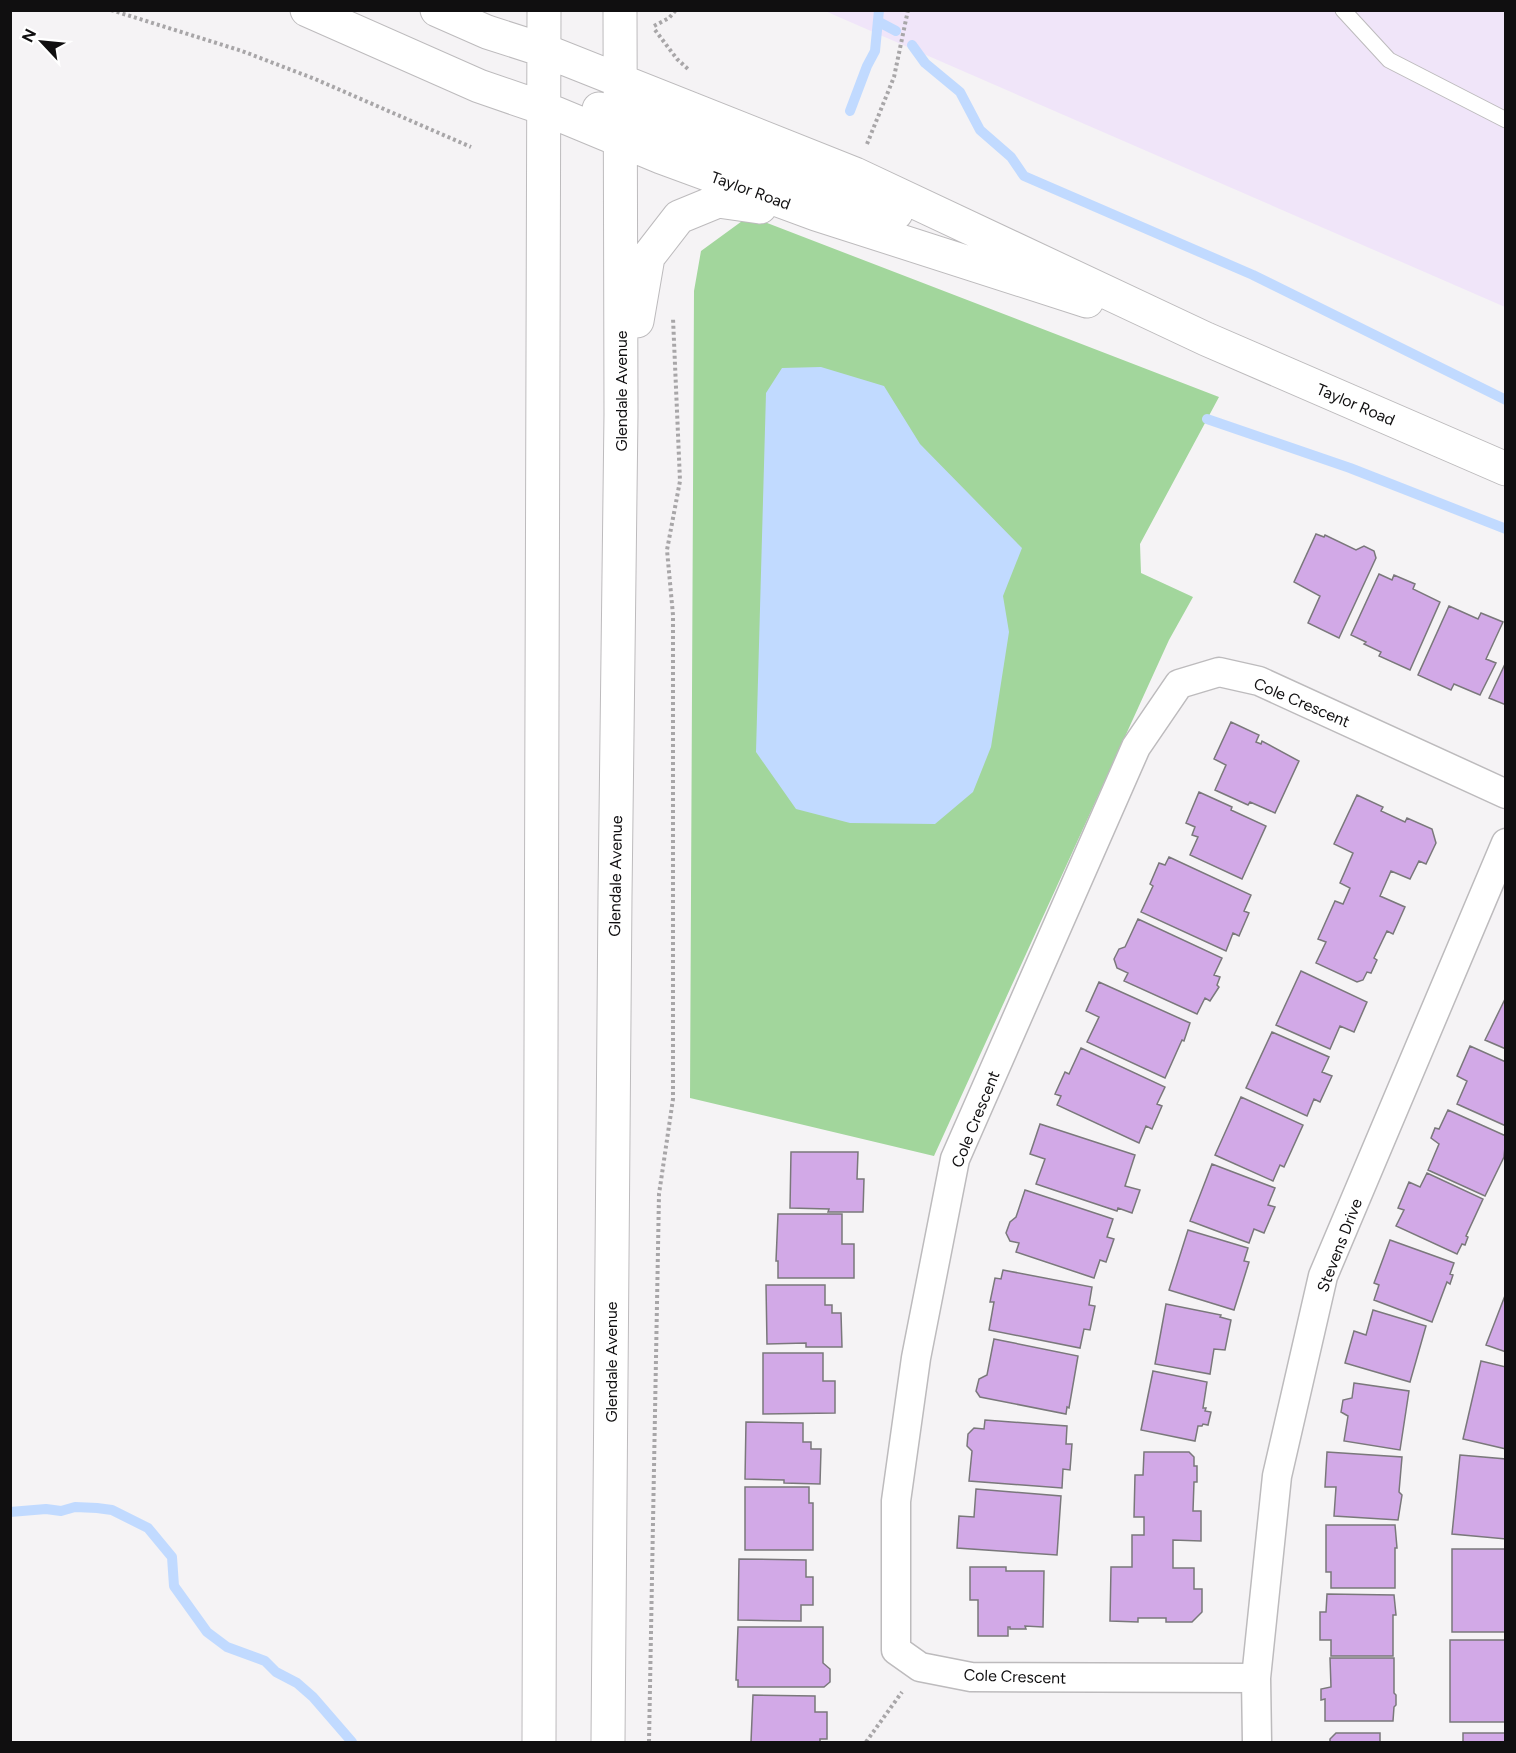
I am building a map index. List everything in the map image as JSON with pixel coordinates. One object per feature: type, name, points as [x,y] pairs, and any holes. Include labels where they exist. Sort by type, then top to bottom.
[{"type":"main road","name":"Taylor Road","points":[[306,10],[479,86],[543,108],[620,128],[661,157],[816,214],[1206,339]]},
{"type":"main road","name":"Taylor Road","points":[[437,10],[487,32],[543,50],[855,174],[1206,339],[1506,469]]},
{"type":"main road","points":[[539,1743],[544,10]]},
{"type":"main road","name":"Glendale Avenue","points":[[608,1743],[614,908],[621,414],[620,10]]},
{"type":"main road","points":[[620,128],[822,188],[1036,258]]},
{"type":"main road","points":[[621,414],[648,256],[679,216],[718,201],[816,214]]},
{"type":"street","name":"Cole Crescent","points":[[1256,1678],[971,1677],[920,1667],[896,1650],[896,1501],[916,1358],[955,1160],[1136,747],[1179,684],[1219,672],[1259,681],[1506,794]]},
{"type":"street","name":"Stevens Drive","points":[[1257,1743],[1256,1678],[1276,1476],[1323,1276],[1506,843]]},
{"type":"lane","points":[[1343,10],[1389,60],[1506,120]]},
{"type":"path","points":[[111,10],[252,55],[315,79],[471,147]]},
{"type":"path","points":[[654,26],[669,18],[676,10]]},
{"type":"path","points":[[856,141],[866,145],[894,77],[908,10]]},
{"type":"path","points":[[651,19],[657,35],[676,59],[691,72]]},
{"type":"path","points":[[649,1743],[659,1194],[673,1099],[673,615],[667,550],[680,481],[674,318]]},
{"type":"path","points":[[866,1743],[920,1667]]},
{"type":"shaded area","points":[[825,11],[1505,11],[1505,307]]},
{"type":"green space","points":[[749,216],[1219,397],[1140,544],[1141,573],[1193,597],[1169,640],[934,1156],[690,1098],[694,291],[701,251]]},
{"type":"water","points":[[821,367],[884,386],[920,444],[1022,548],[1003,596],[1009,632],[991,747],[973,792],[935,824],[850,823],[796,809],[756,752],[766,393],[782,368]]},
{"type":"building","points":[[1316,534],[1324,537],[1325,535],[1356,550],[1364,546],[1374,551],[1376,558],[1339,638],[1308,623],[1320,596],[1294,582]]},
{"type":"building","points":[[1379,574],[1392,580],[1394,575],[1415,584],[1413,589],[1440,602],[1410,670],[1379,656],[1381,652],[1351,635]]},
{"type":"building","points":[[1449,606],[1478,619],[1481,613],[1503,622],[1486,659],[1496,663],[1480,695],[1454,684],[1451,690],[1418,675]]},
{"type":"building","points":[[1506,664],[1506,705],[1489,698]]},
{"type":"building","points":[[1231,722],[1259,735],[1256,742],[1261,744],[1262,741],[1299,761],[1275,813],[1250,802],[1248,805],[1215,790],[1226,765],[1214,759]]},
{"type":"building","points":[[1199,792],[1266,826],[1242,879],[1190,855],[1198,837],[1192,835],[1195,827],[1186,823]]},
{"type":"building","points":[[1357,795],[1383,807],[1381,811],[1405,822],[1407,818],[1432,829],[1436,843],[1426,864],[1419,861],[1410,879],[1391,871],[1380,896],[1405,907],[1393,934],[1387,931],[1374,958],[1377,960],[1371,973],[1367,972],[1363,980],[1357,982],[1316,963],[1326,942],[1318,939],[1335,901],[1343,904],[1350,888],[1340,883],[1353,853],[1334,844]]},
{"type":"building","points":[[1169,857],[1251,895],[1244,911],[1249,913],[1239,936],[1233,933],[1226,951],[1141,912],[1153,886],[1150,884],[1159,863],[1165,865]]},
{"type":"building","points":[[1138,919],[1222,958],[1214,975],[1220,977],[1217,985],[1219,987],[1210,1001],[1205,998],[1197,1014],[1124,981],[1128,973],[1117,968],[1114,959],[1119,949],[1125,947]]},
{"type":"building","points":[[1301,971],[1367,1002],[1354,1032],[1340,1026],[1330,1049],[1276,1025]]},
{"type":"building","points":[[1099,982],[1190,1023],[1184,1041],[1182,1040],[1165,1078],[1087,1042],[1099,1017],[1086,1011]]},
{"type":"building","points":[[1506,997],[1506,1049],[1485,1040]]},
{"type":"building","points":[[1272,1032],[1329,1057],[1322,1072],[1332,1076],[1320,1102],[1314,1099],[1307,1116],[1246,1088]]},
{"type":"building","points":[[1470,1046],[1506,1062],[1506,1126],[1457,1104],[1467,1081],[1457,1076]]},
{"type":"building","points":[[1081,1048],[1165,1087],[1157,1104],[1162,1106],[1152,1129],[1146,1126],[1139,1143],[1057,1105],[1061,1096],[1055,1094],[1065,1072],[1069,1074]]},
{"type":"building","points":[[1241,1097],[1303,1125],[1284,1167],[1280,1165],[1273,1181],[1215,1155]]},
{"type":"building","points":[[1448,1110],[1506,1136],[1504,1157],[1485,1196],[1428,1170],[1439,1144],[1431,1138],[1435,1128],[1439,1129]]},
{"type":"building","points":[[1040,1124],[1135,1155],[1125,1186],[1140,1190],[1132,1213],[1118,1208],[1117,1211],[1036,1184],[1045,1159],[1030,1154]]},
{"type":"building","points":[[791,1152],[858,1152],[857,1179],[864,1179],[863,1212],[828,1212],[829,1209],[790,1208]]},
{"type":"building","points":[[1212,1164],[1275,1188],[1268,1205],[1275,1207],[1264,1233],[1254,1229],[1249,1243],[1190,1221]]},
{"type":"building","points":[[1427,1173],[1483,1199],[1466,1236],[1468,1237],[1465,1245],[1462,1244],[1457,1254],[1396,1226],[1404,1210],[1398,1208],[1409,1182],[1420,1187]]},
{"type":"building","points":[[1025,1190],[1113,1219],[1107,1237],[1114,1239],[1106,1262],[1100,1260],[1094,1278],[1016,1252],[1019,1243],[1010,1241],[1006,1233],[1010,1222],[1016,1217]]},
{"type":"building","points":[[778,1214],[842,1214],[842,1244],[854,1244],[854,1278],[778,1278],[778,1261],[776,1261]]},
{"type":"building","points":[[1188,1230],[1248,1248],[1244,1261],[1249,1262],[1234,1310],[1169,1290]]},
{"type":"building","points":[[1390,1240],[1454,1263],[1450,1274],[1453,1275],[1450,1284],[1447,1282],[1432,1322],[1374,1300],[1379,1285],[1374,1283]]},
{"type":"building","points":[[1003,1270],[1092,1287],[1089,1305],[1095,1306],[1090,1330],[1084,1329],[1080,1348],[989,1330],[994,1302],[990,1302],[995,1278],[1001,1279]]},
{"type":"building","points":[[766,1285],[825,1285],[825,1305],[832,1305],[832,1313],[841,1313],[842,1347],[806,1347],[806,1343],[767,1344]]},
{"type":"building","points":[[1506,1293],[1506,1352],[1486,1345]]},
{"type":"building","points":[[1166,1304],[1221,1315],[1220,1317],[1231,1320],[1225,1350],[1214,1349],[1210,1374],[1155,1364]]},
{"type":"building","points":[[1373,1310],[1426,1326],[1410,1382],[1345,1363],[1354,1331],[1366,1335]]},
{"type":"building","points":[[994,1339],[1078,1356],[1066,1414],[980,1397],[976,1391],[979,1379],[987,1375]]},
{"type":"building","points":[[763,1353],[823,1353],[823,1381],[835,1381],[835,1413],[763,1414]]},
{"type":"building","points":[[1481,1361],[1506,1367],[1506,1449],[1463,1439]]},
{"type":"building","points":[[1153,1371],[1207,1382],[1203,1408],[1211,1412],[1208,1425],[1198,1426],[1195,1441],[1141,1430]]},
{"type":"building","points":[[1354,1383],[1409,1391],[1400,1450],[1344,1441],[1348,1416],[1341,1412],[1343,1400],[1352,1398]]},
{"type":"building","points":[[985,1420],[1067,1426],[1066,1444],[1072,1444],[1070,1470],[1063,1469],[1062,1488],[969,1481],[972,1451],[967,1446],[968,1434],[974,1428],[984,1429]]},
{"type":"building","points":[[746,1422],[803,1423],[803,1442],[811,1442],[811,1449],[821,1449],[820,1484],[745,1479]]},
{"type":"building","points":[[1144,1452],[1189,1452],[1194,1457],[1194,1466],[1197,1466],[1193,1511],[1201,1511],[1201,1541],[1173,1540],[1173,1568],[1194,1568],[1194,1589],[1202,1589],[1202,1612],[1192,1622],[1166,1622],[1166,1618],[1138,1618],[1138,1622],[1110,1621],[1111,1567],[1132,1567],[1132,1535],[1144,1535],[1144,1517],[1134,1517],[1135,1475],[1143,1475]]},
{"type":"building","points":[[1327,1452],[1402,1457],[1399,1492],[1402,1495],[1398,1520],[1334,1516],[1336,1487],[1325,1487]]},
{"type":"building","points":[[1460,1455],[1506,1459],[1506,1539],[1452,1534]]},
{"type":"building","points":[[745,1487],[809,1487],[809,1503],[813,1503],[813,1550],[745,1550]]},
{"type":"building","points":[[976,1489],[1061,1496],[1057,1555],[957,1548],[959,1516],[974,1517]]},
{"type":"building","points":[[1326,1525],[1395,1525],[1397,1548],[1395,1548],[1395,1588],[1331,1588],[1331,1572],[1326,1572]]},
{"type":"building","points":[[1452,1549],[1506,1549],[1506,1632],[1452,1632]]},
{"type":"building","points":[[739,1559],[806,1560],[806,1577],[813,1577],[813,1605],[801,1605],[801,1621],[738,1620]]},
{"type":"building","points":[[970,1567],[1006,1567],[1006,1571],[1044,1571],[1043,1627],[1025,1626],[1026,1629],[1010,1629],[1008,1627],[1008,1636],[978,1636],[978,1600],[970,1600]]},
{"type":"building","points":[[1327,1594],[1394,1595],[1396,1615],[1393,1615],[1393,1656],[1331,1656],[1331,1640],[1320,1640],[1320,1612],[1326,1612]]},
{"type":"building","points":[[738,1627],[823,1627],[823,1663],[830,1669],[830,1682],[824,1687],[738,1687],[738,1680],[736,1680]]},
{"type":"building","points":[[1450,1640],[1506,1640],[1506,1722],[1450,1722]]},
{"type":"building","points":[[1330,1658],[1394,1658],[1396,1705],[1393,1721],[1325,1721],[1325,1699],[1321,1700],[1321,1689],[1331,1687]]},
{"type":"building","points":[[753,1695],[815,1696],[815,1712],[827,1712],[827,1739],[820,1739],[820,1742],[751,1742]]},
{"type":"building","points":[[1336,1733],[1380,1733],[1380,1742],[1330,1742]]},
{"type":"building","points":[[1463,1733],[1506,1733],[1506,1742],[1463,1742]]},
{"type":"waterway","points":[[850,111],[875,51],[879,10]]},
{"type":"waterway","points":[[879,22],[896,31]]},
{"type":"waterway","points":[[912,45],[925,63],[960,92],[980,130],[1011,157],[1024,176],[1253,275],[1506,400]]},
{"type":"waterway","points":[[1207,419],[1350,468],[1506,529]]},
{"type":"waterway","points":[[10,1512],[46,1509],[61,1511],[75,1507],[97,1508],[112,1510],[148,1528],[172,1557],[174,1586],[207,1632],[227,1647],[265,1661],[276,1672],[297,1683],[313,1697],[352,1742]]}]
